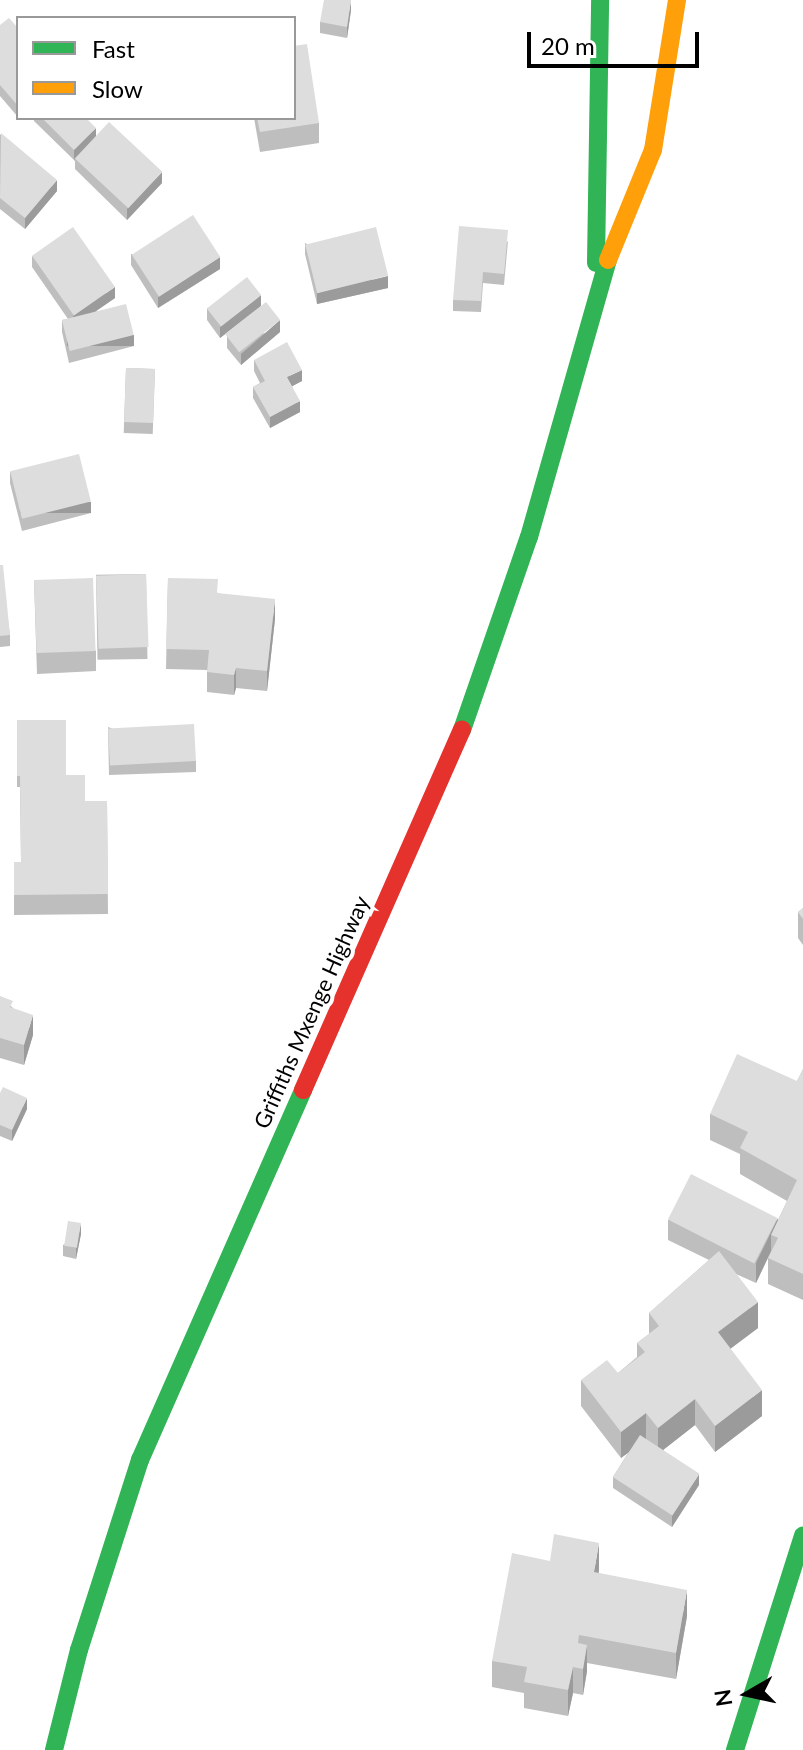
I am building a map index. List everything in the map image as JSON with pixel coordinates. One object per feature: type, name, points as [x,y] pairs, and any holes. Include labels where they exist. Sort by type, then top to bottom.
[{"type":"street","name":"Griffiths Mxenge Highway","points":[[596,289],[600,0]]},
{"type":"street","name":"Griffiths Mxenge Highway","points":[[54,1750],[79,1650],[140,1460],[463,728],[529,537],[596,289],[653,150],[677,0]]},
{"type":"street","points":[[735,1750],[803,1536]]},
{"type":"building","points":[[324,0],[351,0],[347,27],[320,22]]},
{"type":"building","points":[[9,18],[16,26],[16,104],[0,85],[0,25]]},
{"type":"building","points":[[307,44],[319,123],[260,132],[257,120],[296,120],[296,46]]},
{"type":"building","points":[[44,120],[88,120],[96,128],[74,150]]},
{"type":"building","points":[[109,122],[162,172],[128,208],[75,159]]},
{"type":"building","points":[[1,133],[57,180],[25,218],[0,198]]},
{"type":"building","points":[[193,215],[220,257],[159,297],[132,255]]},
{"type":"building","points":[[459,226],[508,230],[504,274],[483,272],[481,301],[453,300]]},
{"type":"building","points":[[73,227],[115,287],[74,315],[32,256]]},
{"type":"building","points":[[376,227],[388,276],[317,293],[305,245]]},
{"type":"building","points":[[247,277],[261,295],[221,327],[207,308]]},
{"type":"building","points":[[266,302],[280,320],[239,352],[225,334]]},
{"type":"building","points":[[126,304],[134,335],[70,351],[62,320]]},
{"type":"building","points":[[287,342],[302,370],[287,377],[300,401],[270,417],[253,387],[265,381],[254,360]]},
{"type":"building","points":[[126,368],[155,369],[153,423],[124,422]]},
{"type":"building","points":[[79,454],[91,502],[22,519],[10,471]]},
{"type":"building","points":[[0,565],[3,565],[10,635],[0,636]]},
{"type":"building","points":[[146,574],[149,647],[99,649],[96,576]]},
{"type":"building","points":[[93,578],[96,651],[37,653],[34,580]]},
{"type":"building","points":[[168,578],[218,579],[217,593],[275,599],[267,671],[236,668],[234,675],[207,672],[209,650],[166,649]]},
{"type":"building","points":[[17,720],[66,720],[66,776],[17,776]]},
{"type":"building","points":[[194,724],[196,761],[110,765],[108,729]]},
{"type":"building","points":[[20,775],[85,775],[85,801],[107,801],[108,894],[14,895],[14,862],[21,862]]},
{"type":"building","points":[[0,996],[13,1001],[10,1007],[33,1015],[24,1045],[0,1038]]},
{"type":"building","points":[[737,1054],[797,1081],[803,1069],[803,1274],[768,1258],[778,1238],[771,1235],[797,1180],[740,1148],[748,1132],[710,1114]]},
{"type":"building","points":[[3,1087],[27,1098],[12,1130],[0,1125],[0,1093]]},
{"type":"building","points":[[691,1174],[777,1218],[754,1263],[668,1219]]},
{"type":"building","points":[[68,1221],[81,1223],[77,1248],[64,1246]]},
{"type":"building","points":[[719,1251],[758,1302],[718,1332],[762,1390],[715,1426],[695,1399],[658,1428],[646,1413],[621,1432],[581,1380],[607,1360],[618,1373],[645,1352],[637,1343],[659,1326],[649,1313]]},
{"type":"building","points":[[640,1435],[700,1474],[672,1516],[613,1477]]},
{"type":"building","points":[[554,1534],[599,1543],[594,1572],[687,1590],[676,1653],[579,1635],[578,1643],[587,1645],[583,1669],[573,1667],[568,1690],[524,1682],[527,1667],[492,1661],[512,1553],[550,1561]]},
{"type":"traffic: fast","points":[[596,263],[600,0]]},
{"type":"traffic: fast","points":[[462,730],[529,537],[608,260]]},
{"type":"traffic: fast","points":[[54,1750],[79,1650],[140,1460],[303,1090]]},
{"type":"traffic: fast","points":[[735,1750],[803,1536]]},
{"type":"traffic: slow","points":[[608,260],[653,150],[677,0]]},
{"type":"traffic: jam","points":[[303,1090],[462,730]]}]
